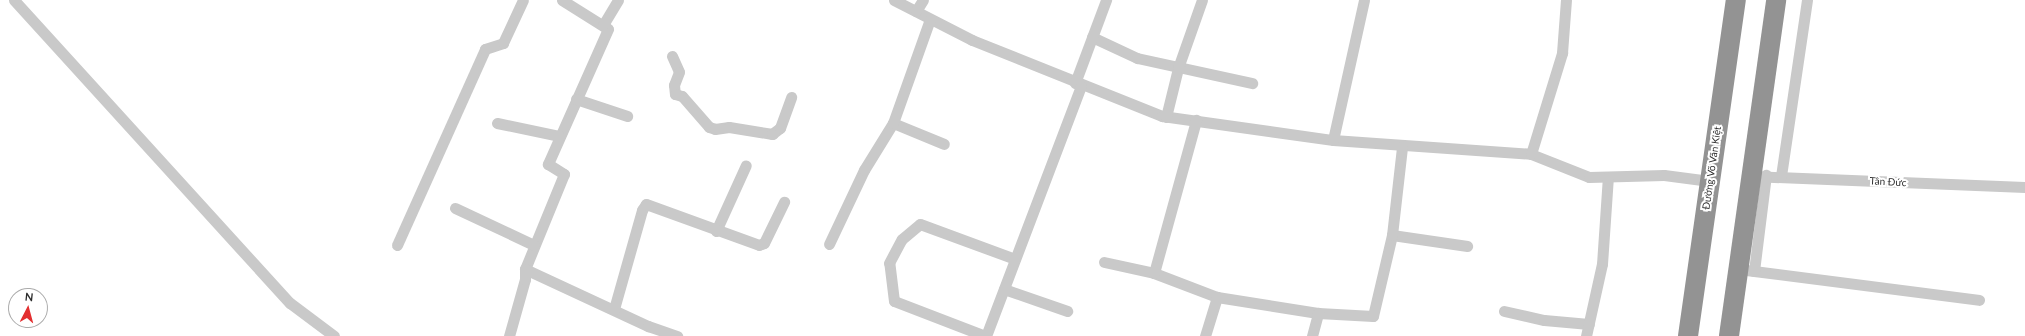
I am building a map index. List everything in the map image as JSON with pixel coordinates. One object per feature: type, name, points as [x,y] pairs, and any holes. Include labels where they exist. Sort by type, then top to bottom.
[{"type":"highway","name":"Đường Võ Văn Kiệt","points":[[1688,336],[1736,0]]},
{"type":"highway","points":[[1729,336],[1746,270],[1759,176],[1776,0]]},
{"type":"street","points":[[14,0],[279,293],[290,304],[334,336]]},
{"type":"street","points":[[397,245],[485,48],[503,43],[523,0]]},
{"type":"street","points":[[509,336],[525,279],[524,269],[564,174],[548,164],[559,136],[608,29],[562,0]]},
{"type":"street","points":[[603,25],[618,0]]},
{"type":"street","points":[[894,0],[972,40],[1008,53],[1078,85],[1166,117],[1196,120],[1284,135],[1402,147],[1531,154],[1589,177],[1664,175],[1710,181]]},
{"type":"street","points":[[916,11],[923,0]]},
{"type":"street","points":[[1015,259],[920,224],[902,239],[890,263],[894,301],[985,336],[1004,289],[1015,259],[1078,85],[1092,37],[1106,0]]},
{"type":"street","points":[[1166,117],[1178,68],[1202,0]]},
{"type":"street","points":[[1333,140],[1364,0]]},
{"type":"street","points":[[1531,154],[1562,53],[1566,0]]},
{"type":"street","points":[[1781,176],[1807,0]]},
{"type":"street","points":[[829,244],[864,170],[893,123],[930,19]]},
{"type":"street","points":[[1092,37],[1137,58],[1252,83]]},
{"type":"street","points":[[672,56],[679,66],[674,85],[675,94],[682,96],[709,126],[715,129],[729,127],[772,134],[780,128],[791,97]]},
{"type":"street","points":[[576,99],[627,116]]},
{"type":"street","points":[[1154,273],[1196,120]]},
{"type":"street","points":[[497,123],[559,136]]},
{"type":"street","points":[[893,123],[944,144]]},
{"type":"street","points":[[1104,262],[1154,273],[1217,297],[1318,313],[1373,316],[1392,235],[1402,147]]},
{"type":"street","points":[[716,231],[746,165]]},
{"type":"street","name":"Tân Đức","points":[[1759,176],[2025,188]]},
{"type":"street","points":[[1586,336],[1602,264],[1608,177]]},
{"type":"street","points":[[614,309],[642,210],[646,204],[654,205],[716,231],[759,245],[764,243],[784,202]]},
{"type":"street","points":[[455,208],[534,245]]},
{"type":"street","points":[[1392,235],[1467,246]]},
{"type":"street","points":[[524,269],[614,309],[646,331],[678,336]]},
{"type":"street","points":[[1746,270],[1980,300]]},
{"type":"street","points":[[1004,289],[1067,311]]},
{"type":"street","points":[[1205,336],[1217,297]]},
{"type":"street","points":[[1504,311],[1544,320],[1589,324]]},
{"type":"street","points":[[1312,336],[1318,313]]}]
